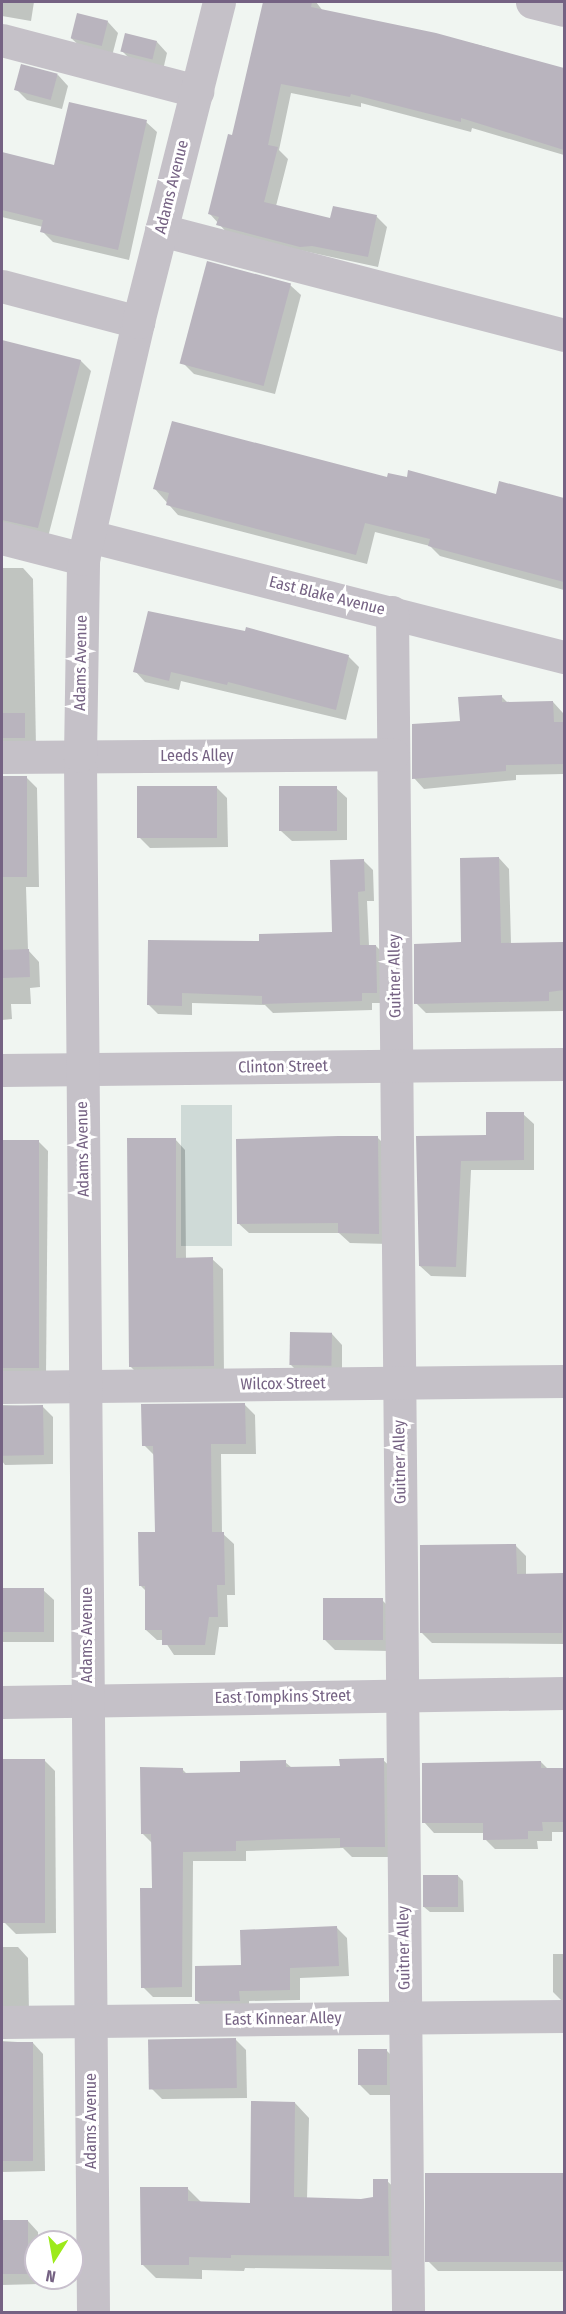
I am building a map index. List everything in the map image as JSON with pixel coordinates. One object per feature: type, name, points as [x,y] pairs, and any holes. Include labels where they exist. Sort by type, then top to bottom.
[{"type":"street","name":"Adams Avenue","points":[[93,2313],[80,756],[86,548],[138,322],[219,2]]},
{"type":"street","points":[[532,2],[564,10]]},
{"type":"street","points":[[2,40],[197,91]]},
{"type":"street","points":[[161,230],[564,335]]},
{"type":"street","points":[[2,286],[138,322]]},
{"type":"street","name":"East Blake Avenue","points":[[2,538],[86,548],[392,612],[564,657]]},
{"type":"street","name":"Guitner Alley","points":[[392,612],[408,2313]]},
{"type":"street","name":"Leeds Alley","points":[[2,757],[393,754]]},
{"type":"street","name":"Clinton Street","points":[[2,1070],[564,1064]]},
{"type":"street","name":"Wilcox Street","points":[[2,1387],[564,1381]]},
{"type":"street","name":"East Tompkins Street","points":[[2,1702],[564,1694]]},
{"type":"street","name":"East Kinnear Alley","points":[[2,2022],[564,2016]]},
{"type":"shaded area","points":[[181,1105],[232,1105],[232,1246],[181,1246]]},
{"type":"building","points":[[263,2],[312,2],[311,7],[436,33],[564,68],[564,150],[461,118],[461,122],[351,94],[350,97],[281,84],[268,145],[278,147],[264,202],[330,218],[333,206],[377,215],[368,257],[312,246],[300,247],[216,225],[219,217],[208,214],[228,134],[232,135]]},
{"type":"building","points":[[77,13],[108,21],[102,46],[71,38]]},
{"type":"building","points":[[125,33],[157,41],[152,59],[120,51]]},
{"type":"building","points":[[21,64],[58,74],[51,100],[14,90]]},
{"type":"building","points":[[69,102],[147,120],[118,250],[40,232],[43,220],[2,210],[2,152],[54,165]]},
{"type":"building","points":[[207,261],[291,284],[264,386],[180,363]]},
{"type":"building","points":[[2,340],[81,360],[38,528],[2,520]]},
{"type":"building","points":[[172,421],[387,477],[388,473],[407,477],[408,470],[496,494],[499,481],[564,498],[564,582],[428,546],[430,539],[365,523],[356,555],[166,505],[169,493],[153,489]]},
{"type":"building","points":[[148,611],[245,631],[246,627],[349,655],[336,710],[228,682],[227,685],[171,672],[169,681],[133,672]]},
{"type":"building","points":[[502,695],[502,702],[553,701],[554,722],[564,722],[564,764],[506,765],[506,771],[412,779],[412,724],[460,721],[458,697]]},
{"type":"building","points":[[2,713],[25,713],[25,738],[2,738]]},
{"type":"building","points":[[2,776],[27,776],[27,877],[2,877]]},
{"type":"building","points":[[137,786],[217,786],[217,838],[137,838]]},
{"type":"building","points":[[279,786],[337,786],[337,831],[279,831]]},
{"type":"building","points":[[499,857],[501,943],[564,942],[564,990],[549,992],[549,1001],[414,1004],[414,944],[461,942],[460,858]]},
{"type":"building","points":[[364,859],[365,891],[358,892],[360,945],[376,945],[377,993],[362,993],[362,1001],[262,1004],[262,996],[182,993],[182,1006],[147,1005],[148,940],[259,941],[259,934],[332,932],[330,860]]},
{"type":"building","points":[[29,949],[30,977],[3,978],[2,950]]},
{"type":"building","points":[[486,1112],[524,1112],[524,1160],[461,1161],[456,1267],[419,1266],[416,1136],[486,1135]]},
{"type":"building","points":[[378,1136],[379,1234],[338,1233],[338,1223],[237,1224],[236,1139]]},
{"type":"building","points":[[127,1138],[176,1138],[176,1258],[213,1257],[214,1366],[129,1367]]},
{"type":"building","points":[[2,1140],[39,1140],[39,1368],[2,1368]]},
{"type":"building","points":[[290,1332],[332,1333],[331,1366],[289,1365]]},
{"type":"building","points":[[245,1403],[246,1444],[211,1444],[212,1532],[224,1532],[225,1585],[217,1585],[218,1617],[209,1617],[205,1645],[162,1645],[162,1630],[145,1630],[145,1586],[139,1586],[138,1532],[155,1532],[153,1446],[142,1446],[141,1404]]},
{"type":"building","points":[[43,1405],[44,1455],[3,1456],[2,1406]]},
{"type":"building","points":[[516,1544],[517,1574],[564,1573],[562,1633],[420,1633],[420,1545]]},
{"type":"building","points":[[2,1588],[44,1588],[44,1632],[2,1632]]},
{"type":"building","points":[[323,1598],[383,1598],[383,1640],[323,1640]]},
{"type":"building","points":[[384,1758],[385,1847],[340,1847],[340,1838],[287,1839],[236,1841],[236,1851],[183,1852],[182,1987],[141,1988],[140,1888],[152,1888],[151,1834],[141,1834],[140,1767],[183,1768],[183,1773],[240,1772],[240,1761],[286,1760],[286,1767],[340,1766],[339,1759]]},
{"type":"building","points":[[2,1759],[45,1759],[45,1923],[2,1923]]},
{"type":"building","points":[[541,1761],[541,1768],[564,1768],[564,1822],[542,1822],[543,1831],[528,1831],[528,1839],[483,1840],[483,1823],[422,1823],[422,1763]]},
{"type":"building","points":[[423,1875],[458,1875],[458,1907],[423,1907]]},
{"type":"building","points":[[337,1926],[339,1966],[290,1968],[290,1990],[239,1991],[240,2001],[195,2001],[195,1966],[241,1965],[240,1930]]},
{"type":"building","points":[[236,2038],[237,2088],[149,2090],[148,2040]]},
{"type":"building","points":[[2,2042],[33,2042],[33,2161],[2,2161]]},
{"type":"building","points":[[358,2049],[387,2049],[387,2085],[358,2085]]},
{"type":"building","points":[[251,2101],[295,2102],[294,2197],[361,2199],[373,2197],[373,2179],[388,2179],[389,2256],[231,2255],[231,2258],[189,2257],[189,2265],[141,2265],[140,2187],[188,2187],[188,2201],[250,2203]]},
{"type":"building","points":[[425,2173],[564,2173],[564,2262],[425,2262]]},
{"type":"building","points":[[2,2220],[28,2220],[28,2230],[24,2230],[24,2274],[2,2274]]}]
